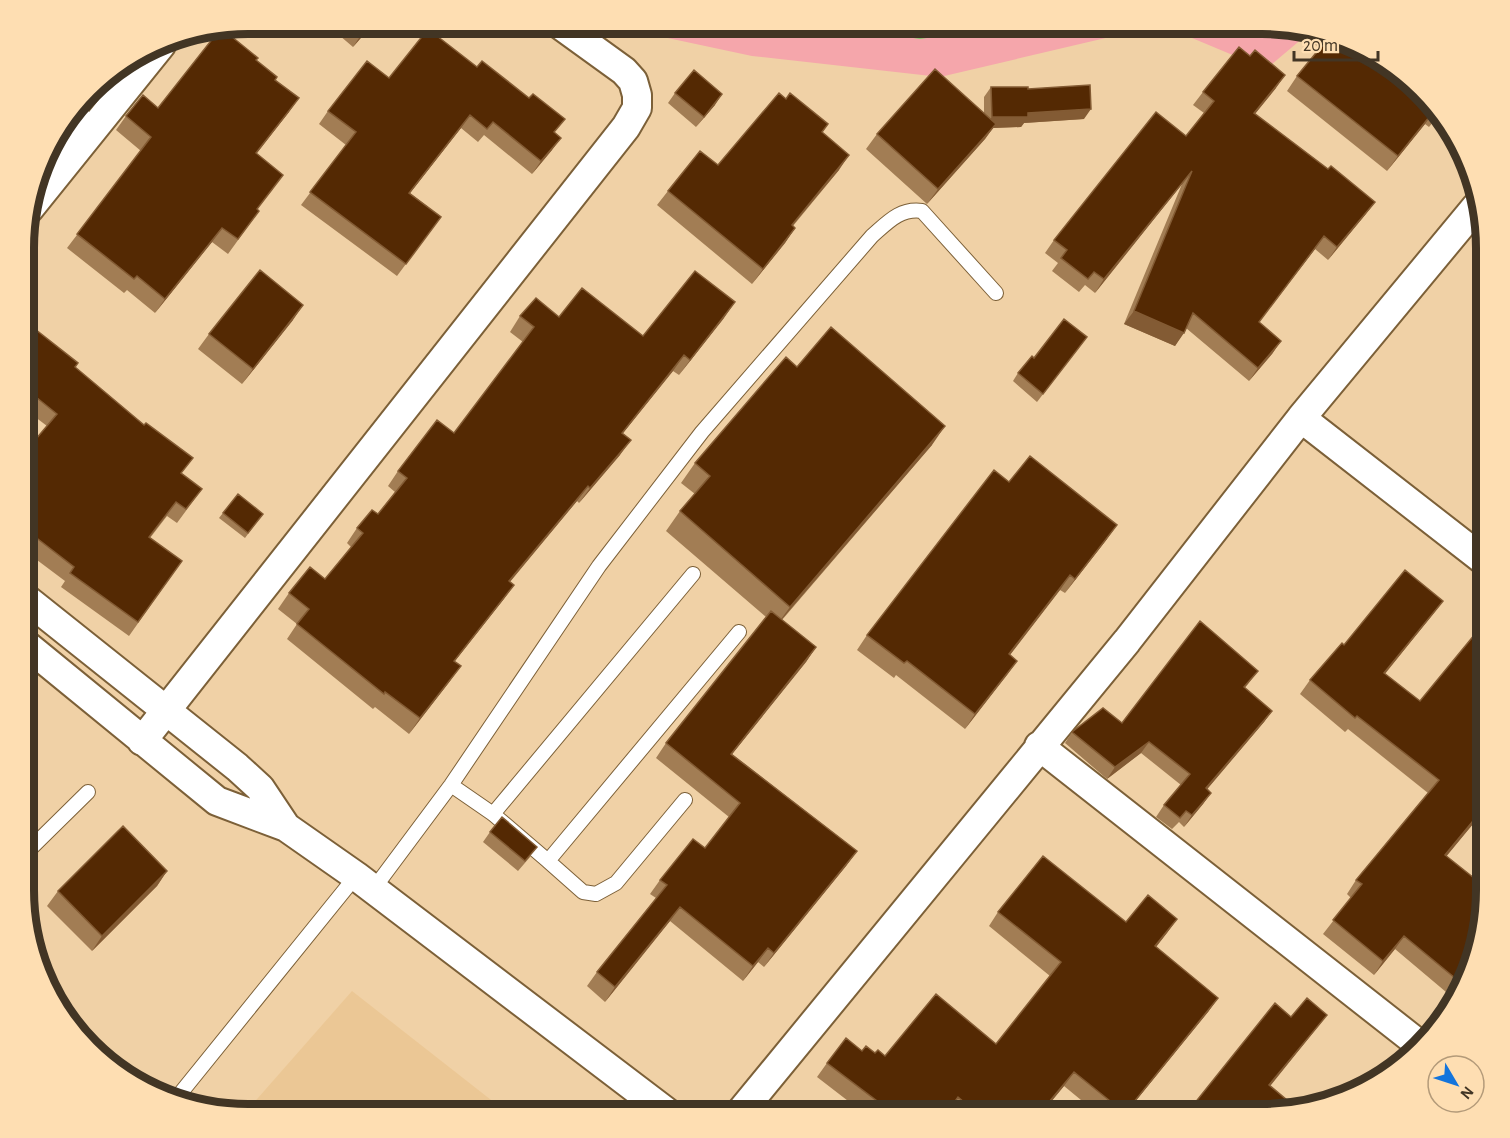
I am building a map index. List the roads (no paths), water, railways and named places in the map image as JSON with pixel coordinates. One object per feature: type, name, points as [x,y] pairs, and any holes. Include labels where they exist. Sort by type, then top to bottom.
[{"type":"street","points":[[142,741],[626,127],[637,108],[637,95],[633,81],[624,71],[573,34]]},
{"type":"street","points":[[45,182],[81,123],[144,62]]},
{"type":"street","points":[[748,1104],[1127,640],[1301,418],[1472,212]]},
{"type":"street","points":[[1301,418],[1476,554]]},
{"type":"street","points":[[35,606],[237,767],[260,788],[286,827]]},
{"type":"street","points":[[35,652],[217,801],[286,827],[364,883],[656,1104]]},
{"type":"street","points":[[1040,746],[1414,1040]]},
{"type":"lane","points":[[182,1092],[451,785],[599,566],[702,432],[872,236],[898,214],[909,209],[922,211],[996,294]]},
{"type":"lane","points":[[494,814],[693,573]]},
{"type":"lane","points":[[548,861],[739,632]]},
{"type":"lane","points":[[451,785],[494,814],[583,892],[596,894],[616,884],[685,800]]},
{"type":"lane","points":[[35,844],[88,792]]},
{"type":"waterway","points":[[914,34],[926,34]]}]
